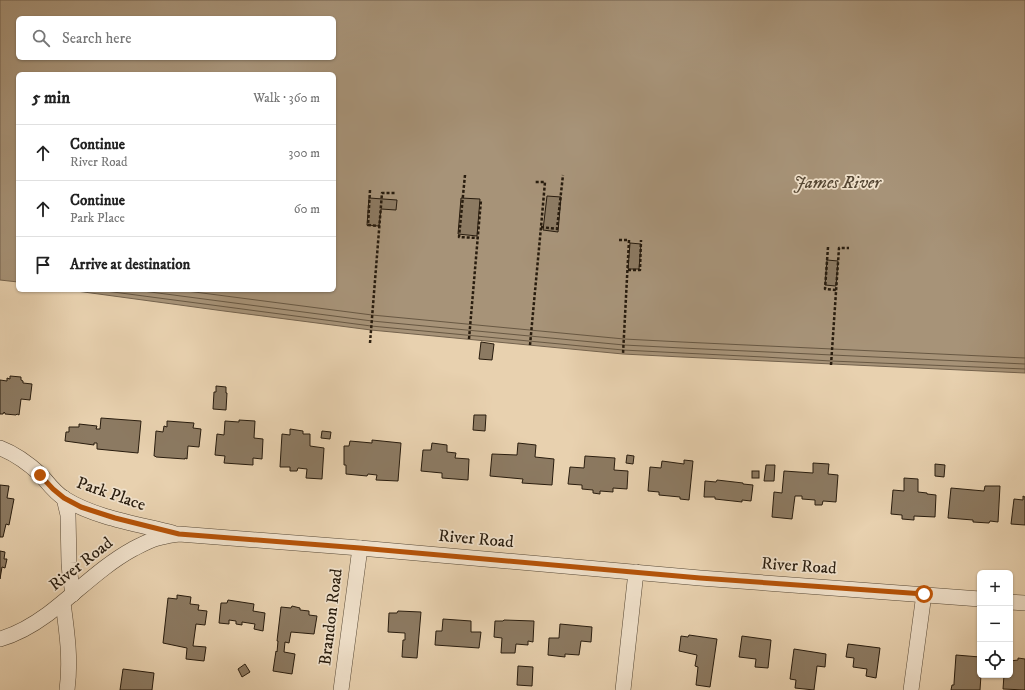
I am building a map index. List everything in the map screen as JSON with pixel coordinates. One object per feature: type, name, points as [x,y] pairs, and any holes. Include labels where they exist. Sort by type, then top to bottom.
[{"type":"street","name":"Park Place","points":[[0,448],[26,462],[53,489],[64,498],[81,507],[101,514],[179,534]]},
{"type":"street","points":[[64,498],[68,515],[70,575],[68,598],[69,677],[67,690]]},
{"type":"street","name":"River Road","points":[[0,639],[22,632],[34,624],[111,563],[126,553],[158,538],[179,534],[360,548],[708,579],[977,599]]},
{"type":"street","name":"Brandon Road","points":[[341,690],[360,548]]},
{"type":"street","points":[[622,690],[636,572]]},
{"type":"street","points":[[911,690],[924,594]]},
{"type":"street","points":[[1013,602],[1025,603]]},
{"type":"path","points":[[465,175],[459,237],[478,238]]},
{"type":"path","points":[[541,227],[557,229],[563,176]]},
{"type":"path","points":[[530,345],[545,182],[534,182]]},
{"type":"path","points":[[370,190],[368,225],[380,226]]},
{"type":"path","points":[[370,343],[382,192],[396,193]]},
{"type":"path","points":[[469,339],[481,200]]},
{"type":"path","points":[[619,240],[629,240],[623,354]]},
{"type":"path","points":[[628,270],[640,270],[641,240]]},
{"type":"path","points":[[828,248],[825,289],[836,290]]},
{"type":"path","points":[[831,365],[839,248],[849,248]]},
{"type":"water","name":"James River","points":[[0,0],[1025,0],[1025,373],[623,354],[371,330],[84,292],[336,292],[336,72],[16,72],[16,282],[0,280]]},
{"type":"building","points":[[547,196],[561,197],[558,232],[543,230]]},
{"type":"building","points":[[369,198],[397,200],[396,210],[381,209],[379,226],[367,225]]},
{"type":"building","points":[[461,198],[480,199],[477,236],[458,234]]},
{"type":"building","points":[[630,243],[641,244],[639,269],[628,269]]},
{"type":"building","points":[[827,260],[838,261],[836,286],[825,285]]},
{"type":"building","points":[[481,342],[494,344],[492,360],[479,359]]},
{"type":"building","points":[[10,376],[21,377],[23,383],[32,384],[30,400],[21,399],[19,415],[5,414],[4,412],[3,414],[0,414],[0,380],[7,381],[7,378],[10,379]]},
{"type":"building","points":[[216,386],[226,387],[226,410],[213,409],[214,392],[216,392]]},
{"type":"building","points":[[474,415],[486,415],[485,431],[473,430]]},
{"type":"building","points":[[101,418],[141,421],[138,453],[97,449],[97,443],[94,443],[94,445],[65,441],[66,432],[69,432],[69,427],[79,427],[79,424],[97,426],[96,429],[100,429]]},
{"type":"building","points":[[239,420],[255,421],[254,438],[263,439],[262,459],[253,458],[253,465],[224,463],[225,456],[215,455],[217,434],[224,435],[225,421],[239,422]]},
{"type":"building","points":[[167,421],[194,423],[193,428],[201,429],[199,447],[188,446],[187,459],[154,456],[156,431],[163,432],[164,426],[167,427]]},
{"type":"building","points":[[290,429],[303,431],[303,434],[310,434],[310,446],[324,448],[322,479],[306,478],[307,469],[298,468],[297,471],[290,471],[290,467],[280,467],[282,434],[290,435]]},
{"type":"building","points":[[322,431],[331,432],[330,439],[321,438]]},
{"type":"building","points":[[372,440],[401,443],[398,481],[376,480],[377,475],[368,474],[367,476],[346,474],[346,465],[344,465],[344,446],[349,446],[350,441],[372,443]]},
{"type":"building","points":[[432,443],[447,445],[447,452],[456,453],[455,458],[469,459],[468,480],[442,478],[442,473],[421,471],[423,450],[431,450]]},
{"type":"building","points":[[518,443],[536,445],[535,457],[554,459],[552,485],[522,483],[523,479],[490,476],[492,454],[517,455]]},
{"type":"building","points":[[627,455],[634,456],[633,464],[626,463]]},
{"type":"building","points":[[585,456],[615,458],[614,470],[628,471],[627,489],[613,488],[613,492],[600,491],[600,494],[593,493],[593,490],[582,489],[582,485],[568,484],[570,467],[584,468]]},
{"type":"building","points":[[684,460],[693,461],[689,500],[680,499],[680,497],[659,495],[659,492],[648,491],[650,467],[661,468],[662,461],[684,464]]},
{"type":"building","points":[[813,463],[829,464],[828,474],[838,475],[836,502],[823,501],[822,505],[815,505],[815,500],[802,499],[802,496],[795,496],[792,519],[772,517],[774,492],[782,493],[784,471],[813,473]]},
{"type":"building","points":[[935,464],[945,465],[944,477],[935,476]]},
{"type":"building","points":[[766,465],[775,465],[774,481],[764,481]]},
{"type":"building","points":[[752,471],[759,471],[759,478],[752,478]]},
{"type":"building","points":[[904,478],[918,479],[918,492],[936,495],[935,517],[914,516],[914,520],[902,519],[902,515],[891,514],[893,490],[904,491]]},
{"type":"building","points":[[717,480],[753,485],[751,501],[742,500],[742,502],[715,499],[715,497],[704,497],[705,481],[716,482]]},
{"type":"building","points":[[0,485],[9,486],[7,498],[14,499],[9,525],[6,524],[3,537],[0,537]]},
{"type":"building","points":[[985,486],[1000,486],[998,522],[973,522],[973,520],[948,518],[951,488],[984,491]]},
{"type":"building","points":[[1023,496],[1025,497],[1025,525],[1011,524],[1014,499],[1023,500]]},
{"type":"building","points":[[0,551],[5,552],[4,559],[7,559],[5,568],[2,567],[0,579]]},
{"type":"building","points":[[177,595],[191,597],[190,604],[199,605],[198,610],[207,611],[205,625],[196,624],[193,646],[206,647],[204,661],[186,659],[187,648],[163,643],[168,598],[177,599]]},
{"type":"building","points":[[228,600],[254,604],[253,611],[265,613],[263,631],[254,629],[255,624],[242,622],[242,625],[236,624],[236,621],[229,620],[229,624],[219,623],[221,603],[227,603]]},
{"type":"building","points":[[292,606],[300,608],[300,610],[309,611],[309,615],[317,616],[314,634],[291,632],[289,643],[285,642],[284,652],[295,654],[292,674],[273,671],[276,651],[277,652],[281,607],[291,608]]},
{"type":"building","points":[[398,611],[421,612],[417,658],[402,657],[405,633],[388,632],[389,613],[397,613]]},
{"type":"building","points":[[443,619],[471,621],[471,632],[481,632],[479,648],[435,645],[436,631],[442,631]]},
{"type":"building","points":[[495,621],[534,621],[533,642],[528,641],[528,645],[516,644],[515,653],[501,653],[502,638],[494,637]]},
{"type":"building","points":[[560,624],[592,627],[591,642],[581,641],[579,655],[565,654],[565,657],[548,655],[549,638],[559,638]]},
{"type":"building","points":[[689,635],[717,639],[710,687],[696,685],[698,667],[695,666],[697,655],[679,651],[681,636],[688,637]]},
{"type":"building","points":[[742,636],[771,640],[768,668],[755,667],[756,659],[739,657]]},
{"type":"building","points":[[848,644],[880,648],[876,678],[866,676],[867,669],[853,667],[854,658],[846,657]]},
{"type":"building","points":[[794,649],[826,654],[825,667],[817,666],[814,690],[795,688],[796,680],[790,679]]},
{"type":"building","points":[[956,655],[977,657],[977,678],[981,678],[980,690],[951,690],[952,685],[954,685]]},
{"type":"building","points":[[1018,658],[1025,659],[1025,690],[1003,689],[1004,678],[1013,678],[1013,661],[1018,660]]},
{"type":"building","points":[[245,664],[250,672],[242,677],[238,669]]},
{"type":"building","points":[[518,666],[533,667],[532,686],[517,685]]},
{"type":"building","points":[[123,669],[154,673],[152,690],[120,690]]},
{"type":"route","points":[[40,475],[64,498],[81,507],[115,518],[179,534],[360,548],[700,578],[924,594]]}]
